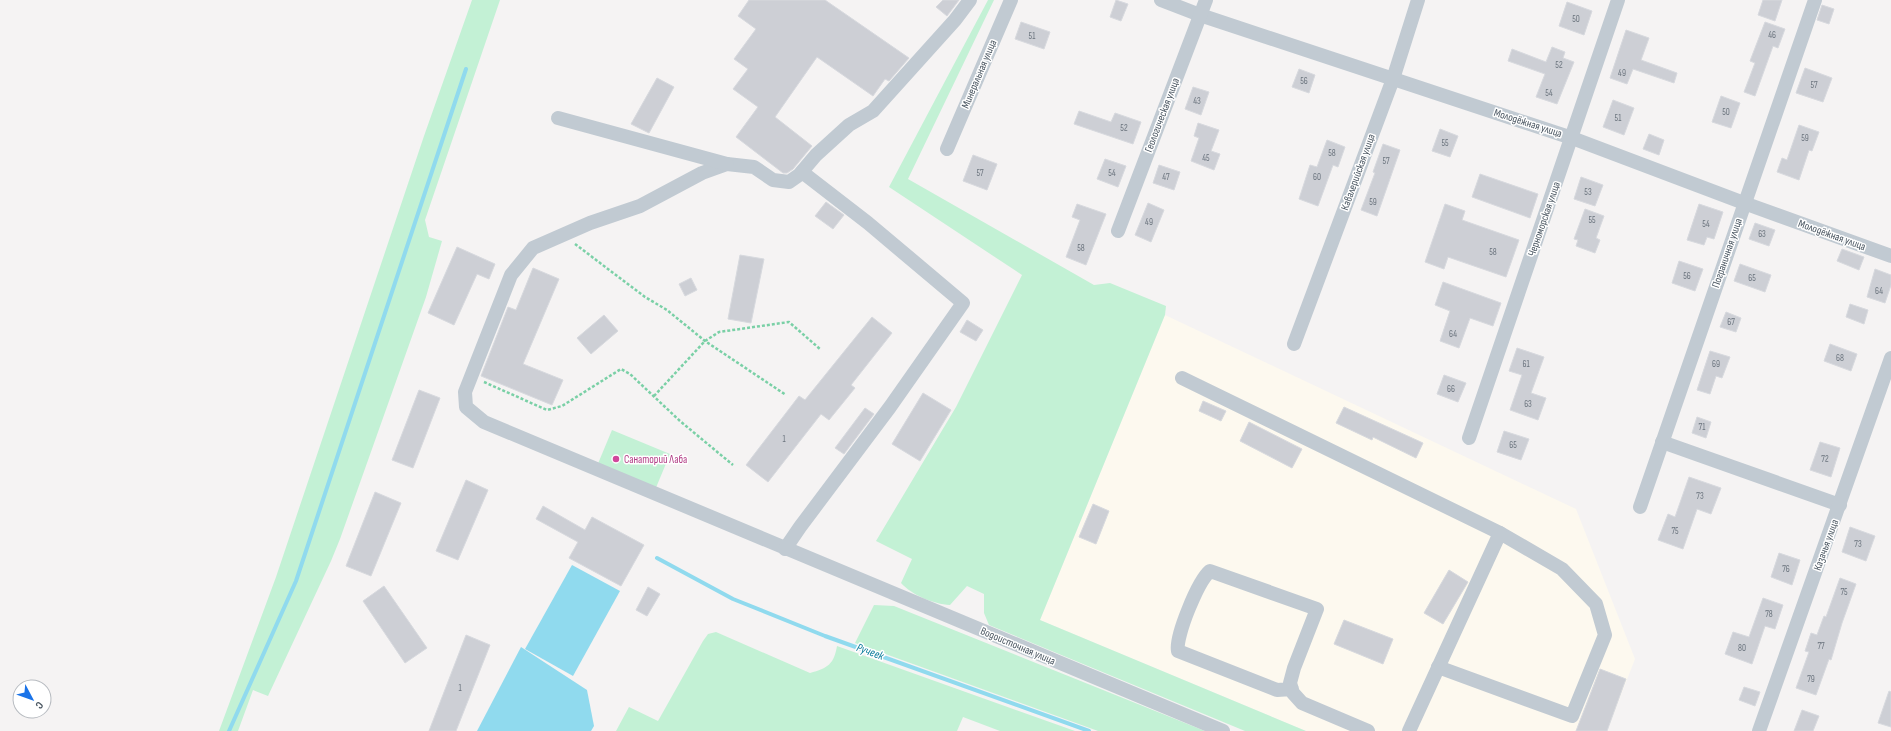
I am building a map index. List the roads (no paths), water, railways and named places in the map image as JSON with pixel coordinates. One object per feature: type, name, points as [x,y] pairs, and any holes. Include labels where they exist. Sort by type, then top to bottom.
[{"type":"street","points":[[558,118],[727,164],[754,168],[773,180],[789,182],[802,172],[816,155],[850,125],[873,112],[955,20],[970,0]]},
{"type":"street","name":"Минеральная улица","points":[[947,149],[1011,0]]},
{"type":"street","name":"Молодёжная улица","points":[[1161,0],[1200,15],[1572,138],[1744,203],[1891,256]]},
{"type":"street","name":"Геологическая улица","points":[[1118,231],[1206,0]]},
{"type":"street","name":"Кавалерийская улица","points":[[1294,344],[1393,79],[1418,0]]},
{"type":"street","name":"Черноморская улица","points":[[1468,438],[1618,0]]},
{"type":"street","name":"Пограничная улица","points":[[1640,507],[1815,0]]},
{"type":"street","name":"Водоисточная улица","points":[[727,164],[702,174],[640,206],[590,223],[533,248],[511,275],[465,392],[466,407],[484,422],[813,561],[1223,731]]},
{"type":"street","points":[[785,549],[890,407],[963,303],[868,223],[802,172]]},
{"type":"street","name":"Казачья улица","points":[[1759,731],[1840,506],[1891,358]]},
{"type":"street","points":[[1182,378],[1500,533],[1562,570],[1596,604],[1605,635],[1572,716],[1438,667]]},
{"type":"street","points":[[1662,442],[1840,506]]},
{"type":"street","points":[[1409,731],[1500,533]]},
{"type":"street","points":[[1292,689],[1277,690],[1178,651],[1177,644],[1190,606],[1204,577],[1210,571],[1317,609],[1294,668],[1290,683],[1292,689],[1302,702],[1368,731]]},
{"type":"water","points":[[572,565],[620,591],[573,676],[525,649]]},
{"type":"water","points":[[521,647],[587,690],[594,726],[591,731],[477,731]]},
{"type":"waterway","points":[[229,731],[296,581],[466,69]]},
{"type":"waterway","name":"Ручеек","points":[[657,558],[733,599],[825,636],[1089,731]]},
{"type":"place","name":"Санаторий Лаба","points":[[616,459]]}]
